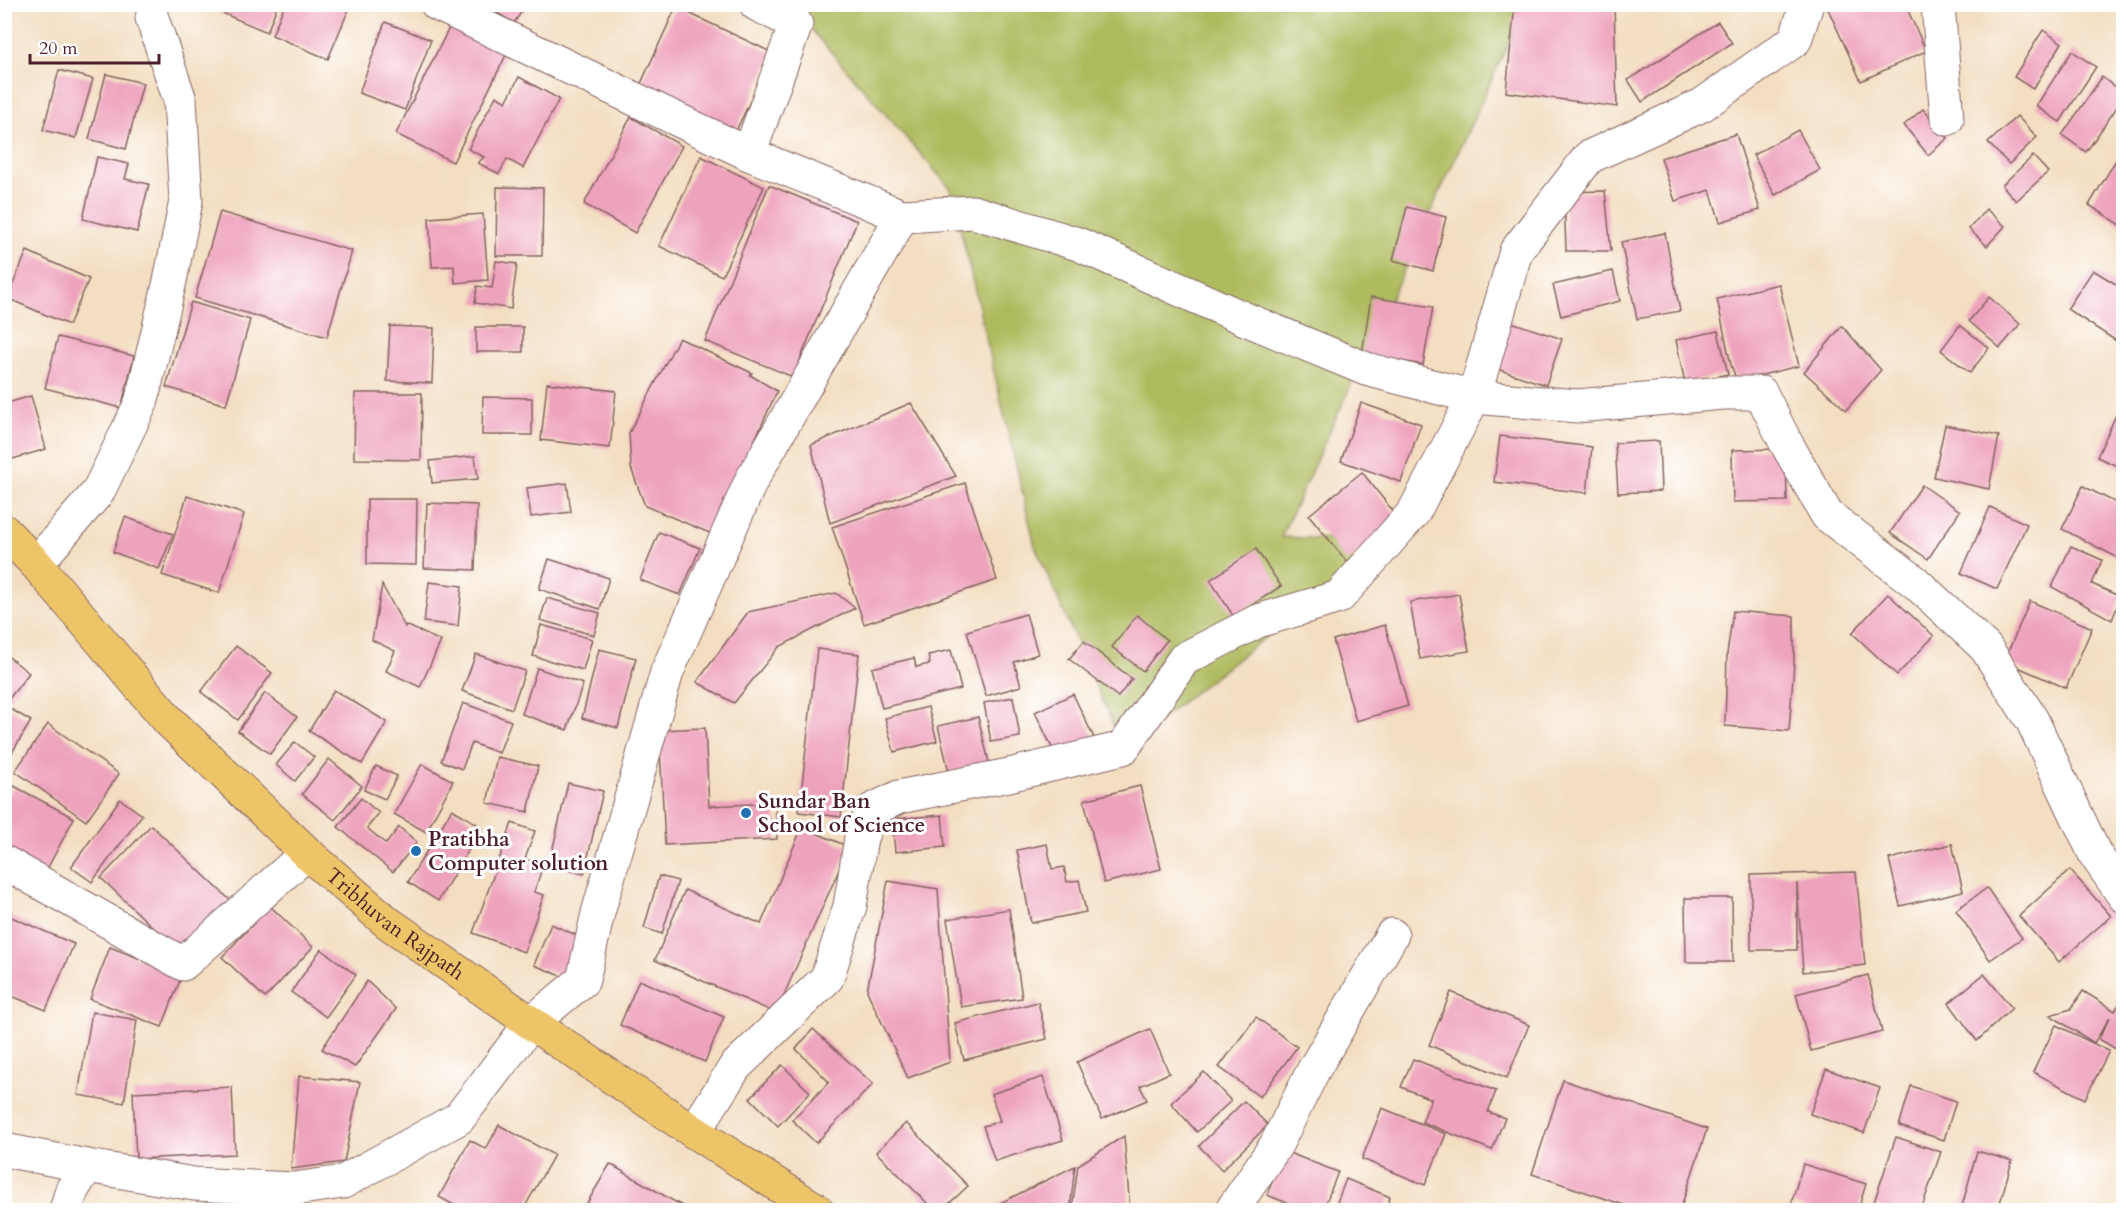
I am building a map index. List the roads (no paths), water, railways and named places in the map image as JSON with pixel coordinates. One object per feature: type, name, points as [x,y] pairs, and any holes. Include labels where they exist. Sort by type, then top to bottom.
[{"type":"highway","name":"Tribhuvan Rajpath","points":[[4,515],[36,564]]},
{"type":"highway","name":"Tribhuvan Rajpath","points":[[4,531],[36,564],[169,721],[307,853],[387,922],[531,1023],[694,1132],[817,1210]]},
{"type":"street","points":[[437,4],[749,154],[902,216],[973,212],[1078,244],[1243,318],[1366,369],[1474,397],[1577,406],[1722,393],[1761,393],[1827,515],[1915,582],[1986,648],[2032,720],[2095,854],[2124,896]]},
{"type":"street","points":[[749,154],[796,24],[756,4]]},
{"type":"street","points":[[694,1132],[735,1067],[827,978],[850,906],[861,838],[872,810],[899,797],[1009,775],[1123,748],[1184,659],[1258,621],[1339,597],[1414,512],[1474,397],[1516,251],[1589,157],[1702,105],[1785,47],[1794,40],[1807,4]]},
{"type":"street","points":[[1938,4],[1947,119]]},
{"type":"street","points":[[36,564],[98,492],[141,403],[170,281],[186,201],[180,100],[152,18]]},
{"type":"street","points":[[4,1150],[194,1184],[294,1190],[343,1182],[459,1118],[531,1023],[583,980],[598,913],[667,672],[751,481],[902,216]]},
{"type":"street","points":[[4,862],[183,964],[307,853]]},
{"type":"street","points":[[1232,1210],[1276,1145],[1313,1071],[1392,935]]},
{"type":"street","points":[[66,1210],[72,1190],[87,1166]]},
{"type":"place","name":"Sundar Ban School of Science","points":[[746,813]]},
{"type":"place","name":"Pratibha Computer solution","points":[[416,851]]}]
